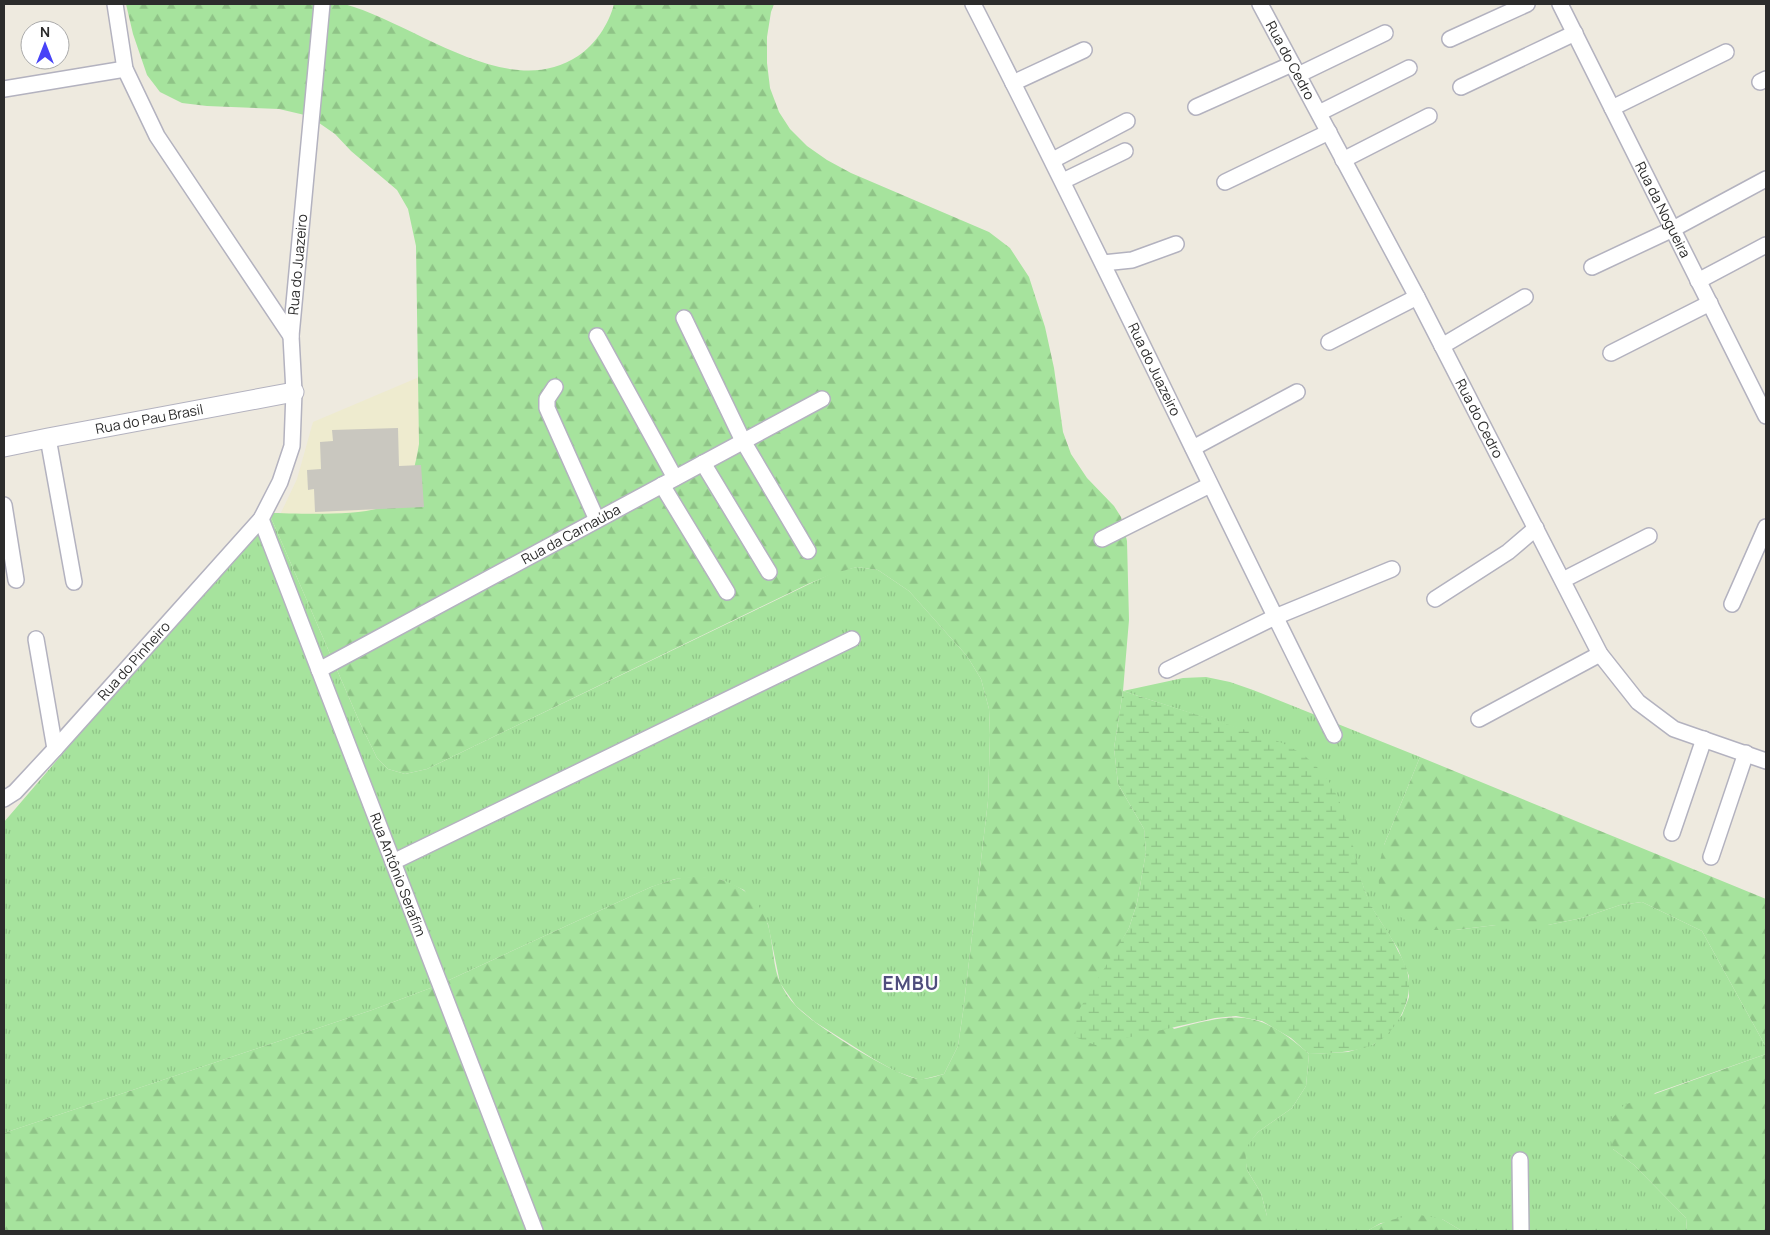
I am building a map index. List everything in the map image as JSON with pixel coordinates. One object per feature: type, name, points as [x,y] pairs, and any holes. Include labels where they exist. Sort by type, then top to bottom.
[{"type":"street","points":[[115,4],[125,69],[157,136],[291,336]]},
{"type":"street","name":"Rua do Juazeiro","points":[[261,519],[280,482],[292,446],[294,392],[291,336],[322,4]]},
{"type":"street","name":"Rua do Juazeiro","points":[[973,4],[1053,160],[1210,485],[1334,735]]},
{"type":"street","name":"Rua do Cedro","points":[[1260,4],[1417,297],[1600,654],[1638,702],[1674,728],[1766,761]]},
{"type":"street","points":[[1450,39],[1527,4]]},
{"type":"street","name":"Rua da Nogueira","points":[[1560,4],[1698,281],[1760,389],[1766,416]]},
{"type":"street","points":[[1196,107],[1295,70],[1385,33]]},
{"type":"street","points":[[1461,87],[1574,33]]},
{"type":"street","points":[[1013,83],[1084,50]]},
{"type":"street","points":[[1612,108],[1726,52]]},
{"type":"street","points":[[1319,113],[1409,68]]},
{"type":"street","points":[[4,89],[125,69]]},
{"type":"street","points":[[1343,160],[1429,116]]},
{"type":"street","points":[[1053,160],[1127,121]]},
{"type":"street","points":[[1225,182],[1329,132]]},
{"type":"street","points":[[1063,181],[1125,151]]},
{"type":"street","points":[[1592,267],[1672,229],[1766,179]]},
{"type":"street","points":[[1103,263],[1132,260],[1176,244]]},
{"type":"street","points":[[1698,281],[1766,245]]},
{"type":"street","points":[[1329,342],[1417,297]]},
{"type":"street","points":[[1442,346],[1525,297]]},
{"type":"street","points":[[1612,352],[1710,303]]},
{"type":"street","points":[[684,318],[743,441],[808,551]]},
{"type":"street","points":[[597,336],[668,481],[727,592]]},
{"type":"street","points":[[554,387],[547,398],[547,408],[596,520]]},
{"type":"street","name":"Rua do Pau Brasil","points":[[4,447],[294,392]]},
{"type":"street","points":[[1193,448],[1298,392]]},
{"type":"street","name":"Rua da Carnaúba","points":[[319,670],[822,398]]},
{"type":"street","points":[[48,438],[74,582]]},
{"type":"street","points":[[702,463],[769,572]]},
{"type":"street","points":[[1102,539],[1210,485]]},
{"type":"street","points":[[4,505],[16,580]]},
{"type":"street","name":"Rua Antônio Serafim","points":[[261,519],[535,1231]]},
{"type":"street","name":"Rua do Pinheiro","points":[[4,799],[15,792],[56,749],[261,519]]},
{"type":"street","points":[[1732,604],[1766,526]]},
{"type":"street","points":[[1435,599],[1508,552],[1536,528]]},
{"type":"street","points":[[1563,580],[1649,536]]},
{"type":"street","points":[[1167,670],[1275,617],[1392,569]]},
{"type":"street","points":[[36,639],[56,749]]},
{"type":"street","points":[[393,862],[852,639]]},
{"type":"street","points":[[1479,719],[1600,654]]},
{"type":"street","points":[[1672,833],[1704,739]]},
{"type":"street","points":[[1711,857],[1746,753]]},
{"type":"street","points":[[1520,1160],[1521,1231]]},
{"type":"shaded area","points":[[431,372],[424,507],[278,519],[297,479],[313,422]]},
{"type":"green space","points":[[126,4],[344,4],[371,13],[461,54],[491,65],[522,70],[551,68],[578,56],[590,46],[600,33],[609,19],[614,4],[774,4],[767,37],[767,63],[770,88],[779,112],[790,129],[807,146],[851,173],[989,232],[1010,248],[1029,277],[1045,327],[1054,368],[1063,432],[1071,454],[1087,478],[1114,506],[1121,517],[1127,541],[1129,620],[1123,691],[1114,748],[1118,784],[1144,829],[1146,852],[1137,903],[1129,928],[1109,963],[1174,1029],[1214,1020],[1246,1018],[1275,1028],[1309,1054],[1306,1086],[1292,1108],[1258,1132],[1245,1149],[1247,1170],[1261,1193],[1267,1216],[1267,1231],[4,1231],[4,1133],[372,1010],[436,986],[651,887],[676,879],[705,877],[719,879],[743,890],[754,899],[768,925],[776,971],[782,987],[796,1006],[819,1025],[891,1069],[918,1079],[944,1074],[958,1046],[988,801],[989,709],[981,679],[967,656],[909,591],[878,570],[857,567],[832,574],[808,584],[427,769],[405,774],[388,769],[377,758],[360,723],[269,513],[318,514],[358,512],[375,509],[390,505],[400,498],[408,486],[419,444],[416,246],[408,209],[397,190],[351,151],[335,134],[309,116],[279,109],[182,103],[160,92],[147,75],[133,34]]},
{"type":"green space","points":[[269,513],[377,758],[388,769],[405,774],[427,769],[832,573],[857,567],[878,570],[909,591],[967,656],[981,679],[989,709],[988,801],[963,1012],[958,1046],[944,1074],[920,1080],[895,1071],[815,1022],[796,1006],[780,983],[768,924],[744,890],[722,880],[698,877],[675,879],[651,887],[436,986],[372,1010],[4,1133],[4,822]]},
{"type":"green space","points":[[1206,677],[1230,682],[1253,690],[1420,757],[1384,845],[1433,930],[1455,930],[1496,925],[1548,925],[1582,918],[1620,905],[1642,902],[1702,931],[1766,1047],[1766,1054],[1655,1093],[1613,1149],[1634,1165],[1686,1218],[1687,1231],[1462,1231],[1442,1219],[1381,1223],[1367,1231],[1267,1231],[1267,1216],[1261,1193],[1247,1170],[1244,1149],[1258,1132],[1292,1108],[1306,1086],[1309,1054],[1348,1052],[1374,1044],[1402,1015],[1409,997],[1409,976],[1398,949],[1369,903],[1359,874],[1255,734],[1123,691],[1183,678]]},
{"type":"green space","points":[[1123,691],[1282,743],[1306,757],[1327,779],[1336,793],[1348,825],[1368,899],[1394,943],[1407,972],[1408,995],[1401,1016],[1380,1040],[1357,1050],[1309,1054],[1291,1038],[1262,1021],[1236,1016],[1215,1018],[1095,1045],[1075,1037],[1077,1013],[1129,928],[1137,903],[1146,852],[1144,829],[1118,784],[1114,748]]},
{"type":"green space","points":[[1420,757],[1766,899],[1766,1047],[1702,931],[1642,902],[1620,905],[1582,918],[1548,925],[1496,925],[1455,930],[1433,930],[1411,924],[1392,911],[1379,885],[1378,869],[1384,845]]},
{"type":"green space","points":[[1766,1054],[1766,1231],[1687,1231],[1686,1218],[1634,1165],[1613,1149],[1607,1124],[1624,1105]]},
{"type":"green space","points":[[1420,1215],[1442,1219],[1462,1231],[1367,1231],[1392,1220]]},
{"type":"building","points":[[398,428],[399,466],[421,465],[424,507],[315,512],[314,489],[308,490],[307,470],[321,469],[320,442],[333,441],[332,430]]},
{"type":"district","name":"EMBU","points":[[911,983]]}]
